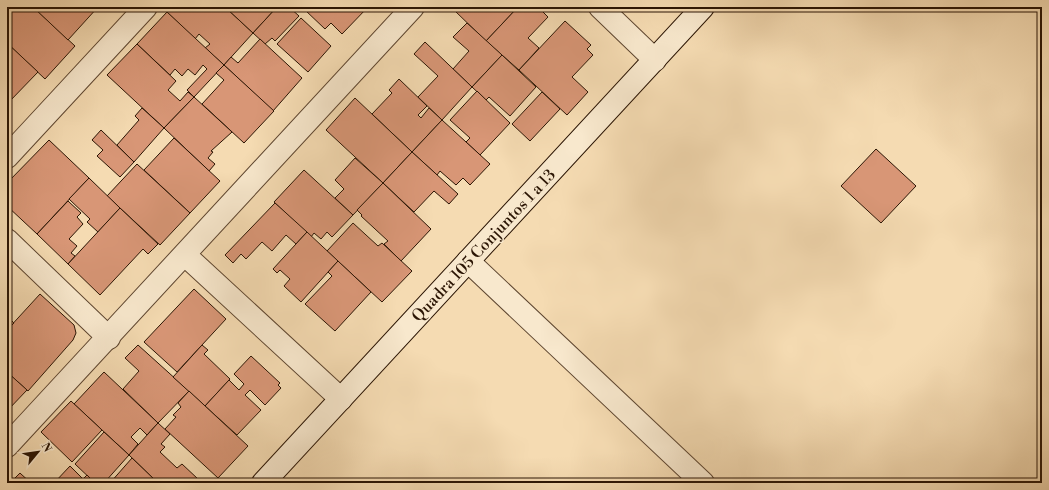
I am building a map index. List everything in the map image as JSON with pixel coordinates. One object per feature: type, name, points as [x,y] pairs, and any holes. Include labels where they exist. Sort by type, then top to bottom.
[{"type":"street","points":[[7,157],[146,7]]},
{"type":"street","points":[[7,446],[185,256],[413,7]]},
{"type":"street","points":[[600,7],[654,60]]},
{"type":"street","name":"Quadra 105 Conjuntos 1 a 13","points":[[263,483],[703,7]]},
{"type":"street","points":[[7,240],[109,338]]},
{"type":"street","points":[[185,256],[341,399]]},
{"type":"street","points":[[468,261],[703,483]]},
{"type":"building","points":[[8,7],[33,7],[75,46],[45,79],[7,43]]},
{"type":"building","points":[[33,7],[98,7],[68,40]]},
{"type":"building","points":[[172,7],[225,7],[253,33],[224,65],[205,48],[210,44],[199,34],[195,39],[167,12]]},
{"type":"building","points":[[225,7],[277,7],[253,33]]},
{"type":"building","points":[[277,7],[289,7],[299,16],[275,41],[272,38],[265,44],[253,33]]},
{"type":"building","points":[[308,7],[368,7],[342,34],[331,23],[325,29],[305,10]]},
{"type":"building","points":[[457,7],[518,7],[486,41],[454,10]]},
{"type":"building","points":[[518,7],[538,7],[548,17],[528,38],[539,48],[519,70],[486,41]]},
{"type":"building","points":[[167,12],[224,65],[194,97],[187,90],[207,69],[203,65],[195,75],[188,69],[182,76],[175,69],[170,75],[137,44]]},
{"type":"building","points":[[301,18],[331,46],[308,72],[277,44]]},
{"type":"building","points":[[565,21],[591,45],[587,49],[593,55],[572,77],[588,92],[567,115],[519,70]]},
{"type":"building","points":[[467,23],[502,55],[472,87],[453,69],[469,51],[453,37]]},
{"type":"building","points":[[260,39],[302,78],[273,111],[224,65],[231,57],[238,63]]},
{"type":"building","points":[[425,42],[472,87],[442,120],[418,97],[438,76],[414,54]]},
{"type":"building","points":[[7,43],[38,72],[8,103],[7,102]]},
{"type":"building","points":[[137,44],[176,81],[168,90],[180,101],[188,92],[194,97],[164,128],[107,75]]},
{"type":"building","points":[[502,55],[536,87],[510,116],[489,97],[486,100],[472,87]]},
{"type":"building","points":[[224,65],[274,111],[244,143],[202,104],[224,80],[216,73]]},
{"type":"building","points":[[399,79],[427,106],[418,115],[421,118],[429,108],[442,120],[412,152],[372,114],[392,93],[389,90]]},
{"type":"building","points":[[477,91],[510,123],[480,155],[466,142],[470,138],[450,120]]},
{"type":"building","points":[[542,92],[560,109],[530,141],[512,124]]},
{"type":"building","points":[[194,97],[232,132],[211,151],[213,152],[208,158],[215,164],[209,171],[164,128]]},
{"type":"building","points":[[355,98],[412,152],[383,183],[326,130]]},
{"type":"building","points":[[142,108],[164,128],[134,162],[117,145],[139,120],[135,116]]},
{"type":"building","points":[[442,120],[490,164],[470,185],[463,178],[456,185],[440,171],[437,175],[412,152]]},
{"type":"building","points":[[101,130],[134,162],[120,177],[97,156],[103,150],[92,140]]},
{"type":"building","points":[[174,138],[220,181],[190,213],[144,170]]},
{"type":"building","points":[[49,140],[89,178],[37,234],[7,206],[10,201],[7,196],[7,183]]},
{"type":"building","points":[[876,149],[916,186],[881,223],[841,186]]},
{"type":"building","points":[[412,152],[458,194],[449,204],[434,191],[414,212],[383,183]]},
{"type":"building","points":[[355,158],[383,183],[353,215],[335,198],[344,189],[335,180]]},
{"type":"building","points":[[137,164],[190,213],[160,245],[107,196]]},
{"type":"building","points":[[304,170],[353,215],[332,237],[327,232],[321,239],[314,233],[311,237],[274,202]]},
{"type":"building","points":[[89,178],[120,208],[98,232],[87,222],[90,219],[69,199]]},
{"type":"building","points":[[383,183],[431,229],[401,261],[384,244],[388,241],[361,216],[362,215],[357,210]]},
{"type":"building","points":[[68,201],[81,213],[77,217],[83,224],[69,239],[77,246],[71,253],[75,256],[68,264],[37,234]]},
{"type":"building","points":[[275,203],[307,232],[296,244],[286,235],[272,251],[262,242],[246,259],[241,254],[233,263],[225,255]]},
{"type":"building","points":[[120,208],[158,244],[148,254],[143,249],[100,295],[68,264]]},
{"type":"building","points":[[353,223],[378,246],[382,243],[412,271],[382,302],[327,251]]},
{"type":"building","points":[[307,232],[338,261],[301,302],[284,286],[290,279],[280,270],[277,273],[273,269]]},
{"type":"building","points":[[338,261],[371,292],[335,331],[305,304],[332,276],[328,272]]},
{"type":"building","points":[[194,289],[226,319],[177,372],[144,342]]},
{"type":"building","points":[[40,294],[74,325],[76,333],[73,340],[28,391],[7,372],[7,365],[9,362],[7,360],[7,330]]},
{"type":"building","points":[[7,316],[14,323],[7,330]]},
{"type":"building","points":[[138,345],[189,391],[158,423],[123,389],[139,371],[125,358]]},
{"type":"building","points":[[202,345],[208,350],[204,354],[230,379],[205,406],[173,377]]},
{"type":"building","points":[[251,356],[280,383],[278,385],[281,388],[265,405],[250,390],[245,395],[261,410],[237,435],[205,406],[229,380],[239,390],[244,384],[234,374]]},
{"type":"building","points":[[7,372],[27,390],[7,411]]},
{"type":"building","points":[[104,372],[158,423],[147,435],[140,428],[131,437],[138,444],[129,455],[74,404]]},
{"type":"building","points":[[189,391],[248,446],[218,478],[165,429],[176,417],[173,415],[181,407],[178,403]]},
{"type":"building","points":[[71,401],[102,430],[72,462],[41,432]]},
{"type":"building","points":[[158,423],[170,434],[161,444],[165,447],[160,452],[177,468],[182,464],[198,479],[193,483],[158,483],[129,455]]},
{"type":"building","points":[[104,432],[129,455],[104,483],[95,483],[75,464]]},
{"type":"building","points":[[132,458],[158,483],[110,483]]},
{"type":"building","points":[[70,466],[83,479],[87,475],[95,483],[54,483]]},
{"type":"building","points":[[20,473],[21,474],[31,483],[10,483]]}]
